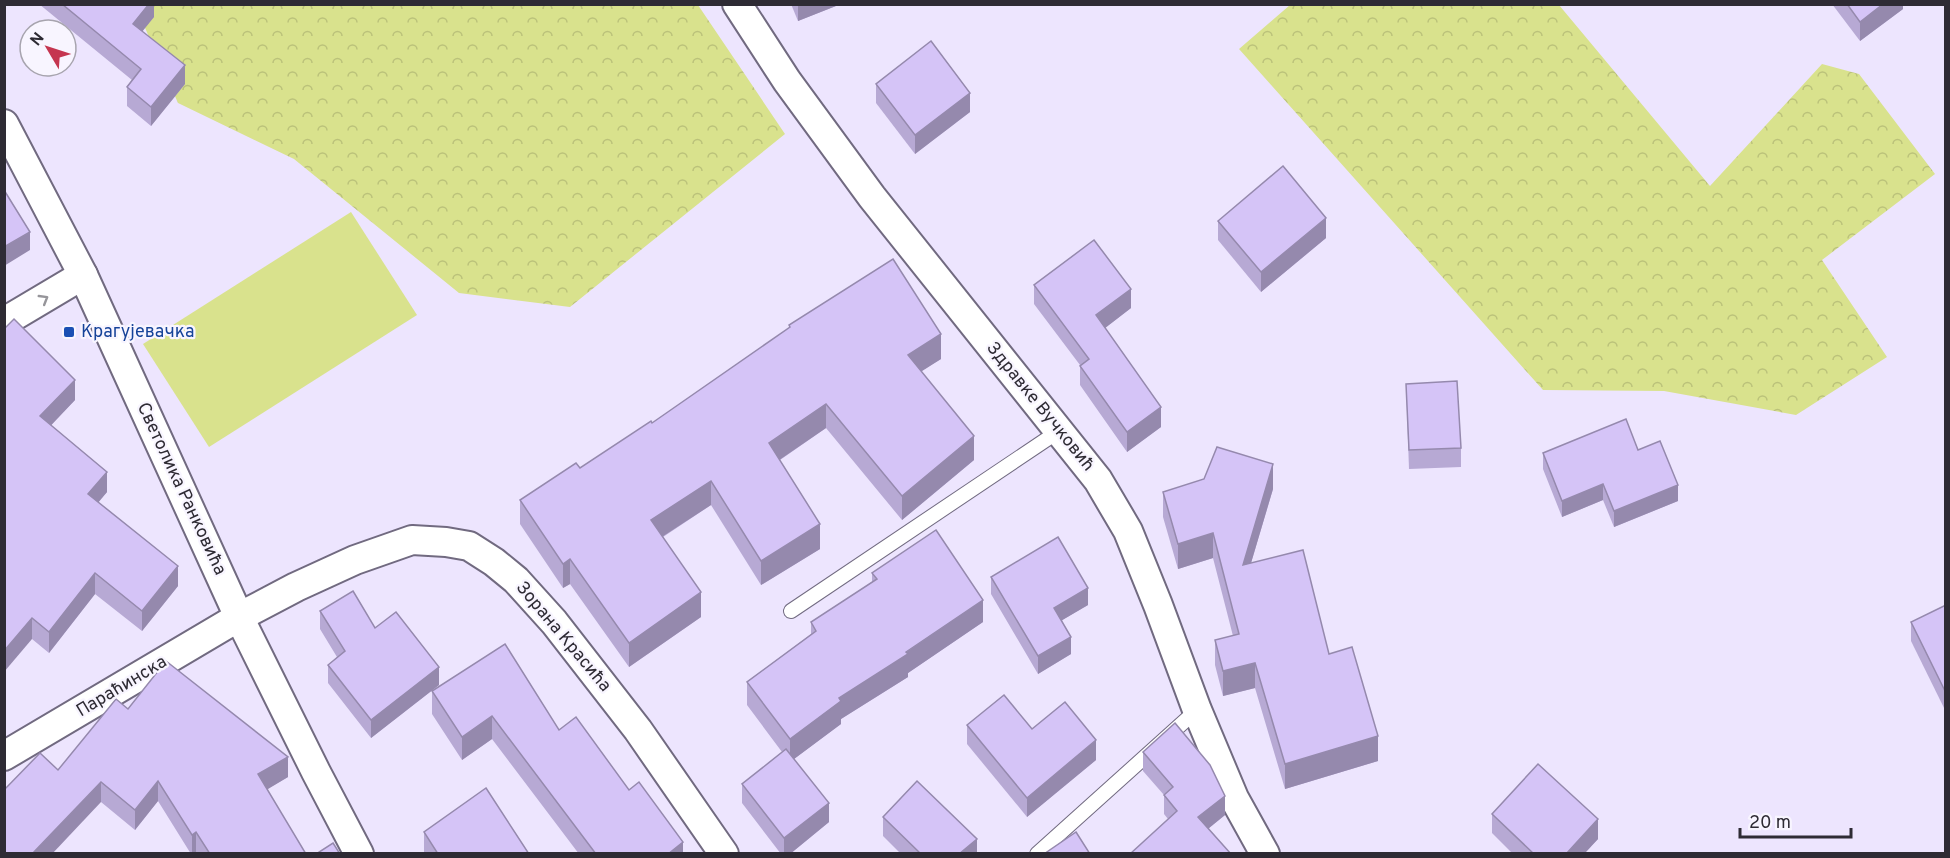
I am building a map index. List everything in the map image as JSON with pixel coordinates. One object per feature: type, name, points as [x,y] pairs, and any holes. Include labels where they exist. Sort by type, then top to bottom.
[{"type":"street","name":"Здравке Вучковић","points":[[737,4],[787,81],[872,197],[1098,480],[1128,531],[1197,710],[1234,798],[1265,854]]},
{"type":"street","name":"Светолика Ранковића","points":[[4,124],[83,275],[239,617],[359,854]]},
{"type":"street","points":[[4,322],[83,275]]},
{"type":"street","name":"Зорана Красића","points":[[239,617],[345,564],[412,540],[469,546],[516,580],[554,622],[638,730],[724,854]]},
{"type":"street","name":"Параћинска","points":[[4,756],[239,617]]},
{"type":"lane","points":[[791,611],[1059,432]]},
{"type":"lane","points":[[1037,854],[1197,710]]},
{"type":"green space","points":[[135,5],[698,5],[785,134],[570,307],[459,293],[294,159],[178,103]]},
{"type":"green space","points":[[1290,5],[1559,5],[1710,186],[1822,64],[1859,74],[1935,174],[1822,260],[1887,357],[1796,415],[1664,391],[1543,390],[1239,49]]},
{"type":"green space","points":[[351,212],[417,315],[209,447],[143,344]]},
{"type":"building","points":[[62,4],[149,4],[133,24],[185,65],[151,107],[127,87],[141,69]]},
{"type":"building","points":[[1847,4],[1883,4],[1860,22]]},
{"type":"building","points":[[931,41],[970,93],[915,135],[876,84]]},
{"type":"building","points":[[1283,166],[1326,218],[1261,272],[1218,221]]},
{"type":"building","points":[[4,190],[30,232],[4,247]]},
{"type":"building","points":[[1094,240],[1131,289],[1096,315],[1161,407],[1127,432],[1080,366],[1089,359],[1034,285]]},
{"type":"building","points":[[893,259],[941,334],[908,355],[974,436],[902,496],[826,404],[769,443],[820,524],[761,561],[711,481],[651,520],[701,592],[629,643],[570,559],[563,564],[520,500],[576,463],[580,468],[651,421],[652,423],[790,327],[789,325]]},
{"type":"building","points":[[14,319],[75,380],[40,416],[107,472],[88,494],[178,566],[142,611],[95,573],[49,632],[32,618],[4,651],[4,329]]},
{"type":"building","points":[[1457,381],[1461,448],[1409,450],[1406,384]]},
{"type":"building","points":[[1626,419],[1638,450],[1660,441],[1678,485],[1614,511],[1603,484],[1562,501],[1543,453]]},
{"type":"building","points":[[1217,447],[1273,464],[1243,565],[1303,550],[1329,654],[1352,647],[1378,736],[1285,764],[1255,663],[1223,671],[1215,640],[1239,634],[1213,533],[1178,544],[1163,492],[1204,479]]},
{"type":"building","points":[[936,530],[983,600],[906,652],[908,654],[839,698],[841,701],[790,739],[747,682],[816,631],[811,622],[877,579],[872,573]]},
{"type":"building","points":[[1058,537],[1088,588],[1054,608],[1071,637],[1038,656],[991,577]]},
{"type":"building","points":[[353,591],[375,628],[396,612],[439,667],[371,720],[328,665],[345,651],[320,611]]},
{"type":"building","points":[[1946,605],[1946,693],[1911,622]]},
{"type":"building","points":[[505,644],[559,730],[576,717],[629,790],[639,782],[683,842],[668,854],[596,854],[492,716],[462,737],[432,691]]},
{"type":"building","points":[[166,661],[288,757],[258,774],[306,854],[210,854],[196,832],[192,835],[158,781],[135,810],[101,782],[34,852],[35,854],[4,854],[4,790],[40,753],[58,770],[116,699],[128,709]]},
{"type":"building","points":[[1004,695],[1032,729],[1065,702],[1096,740],[1027,798],[967,725]]},
{"type":"building","points":[[1175,723],[1210,765],[1225,796],[1198,817],[1231,854],[1130,854],[1177,811],[1164,795],[1173,787],[1143,752]]},
{"type":"building","points":[[786,749],[829,803],[784,838],[742,784]]},
{"type":"building","points":[[1538,764],[1598,819],[1566,854],[1534,854],[1492,814]]},
{"type":"building","points":[[917,781],[977,839],[959,854],[921,854],[883,817]]},
{"type":"building","points":[[486,788],[529,854],[438,854],[424,832]]},
{"type":"building","points":[[1076,832],[1090,854],[1044,854]]},
{"type":"building","points":[[333,843],[340,854],[316,854]]},
{"type":"place","name":"Крагујевачка","points":[[69,332]]}]
